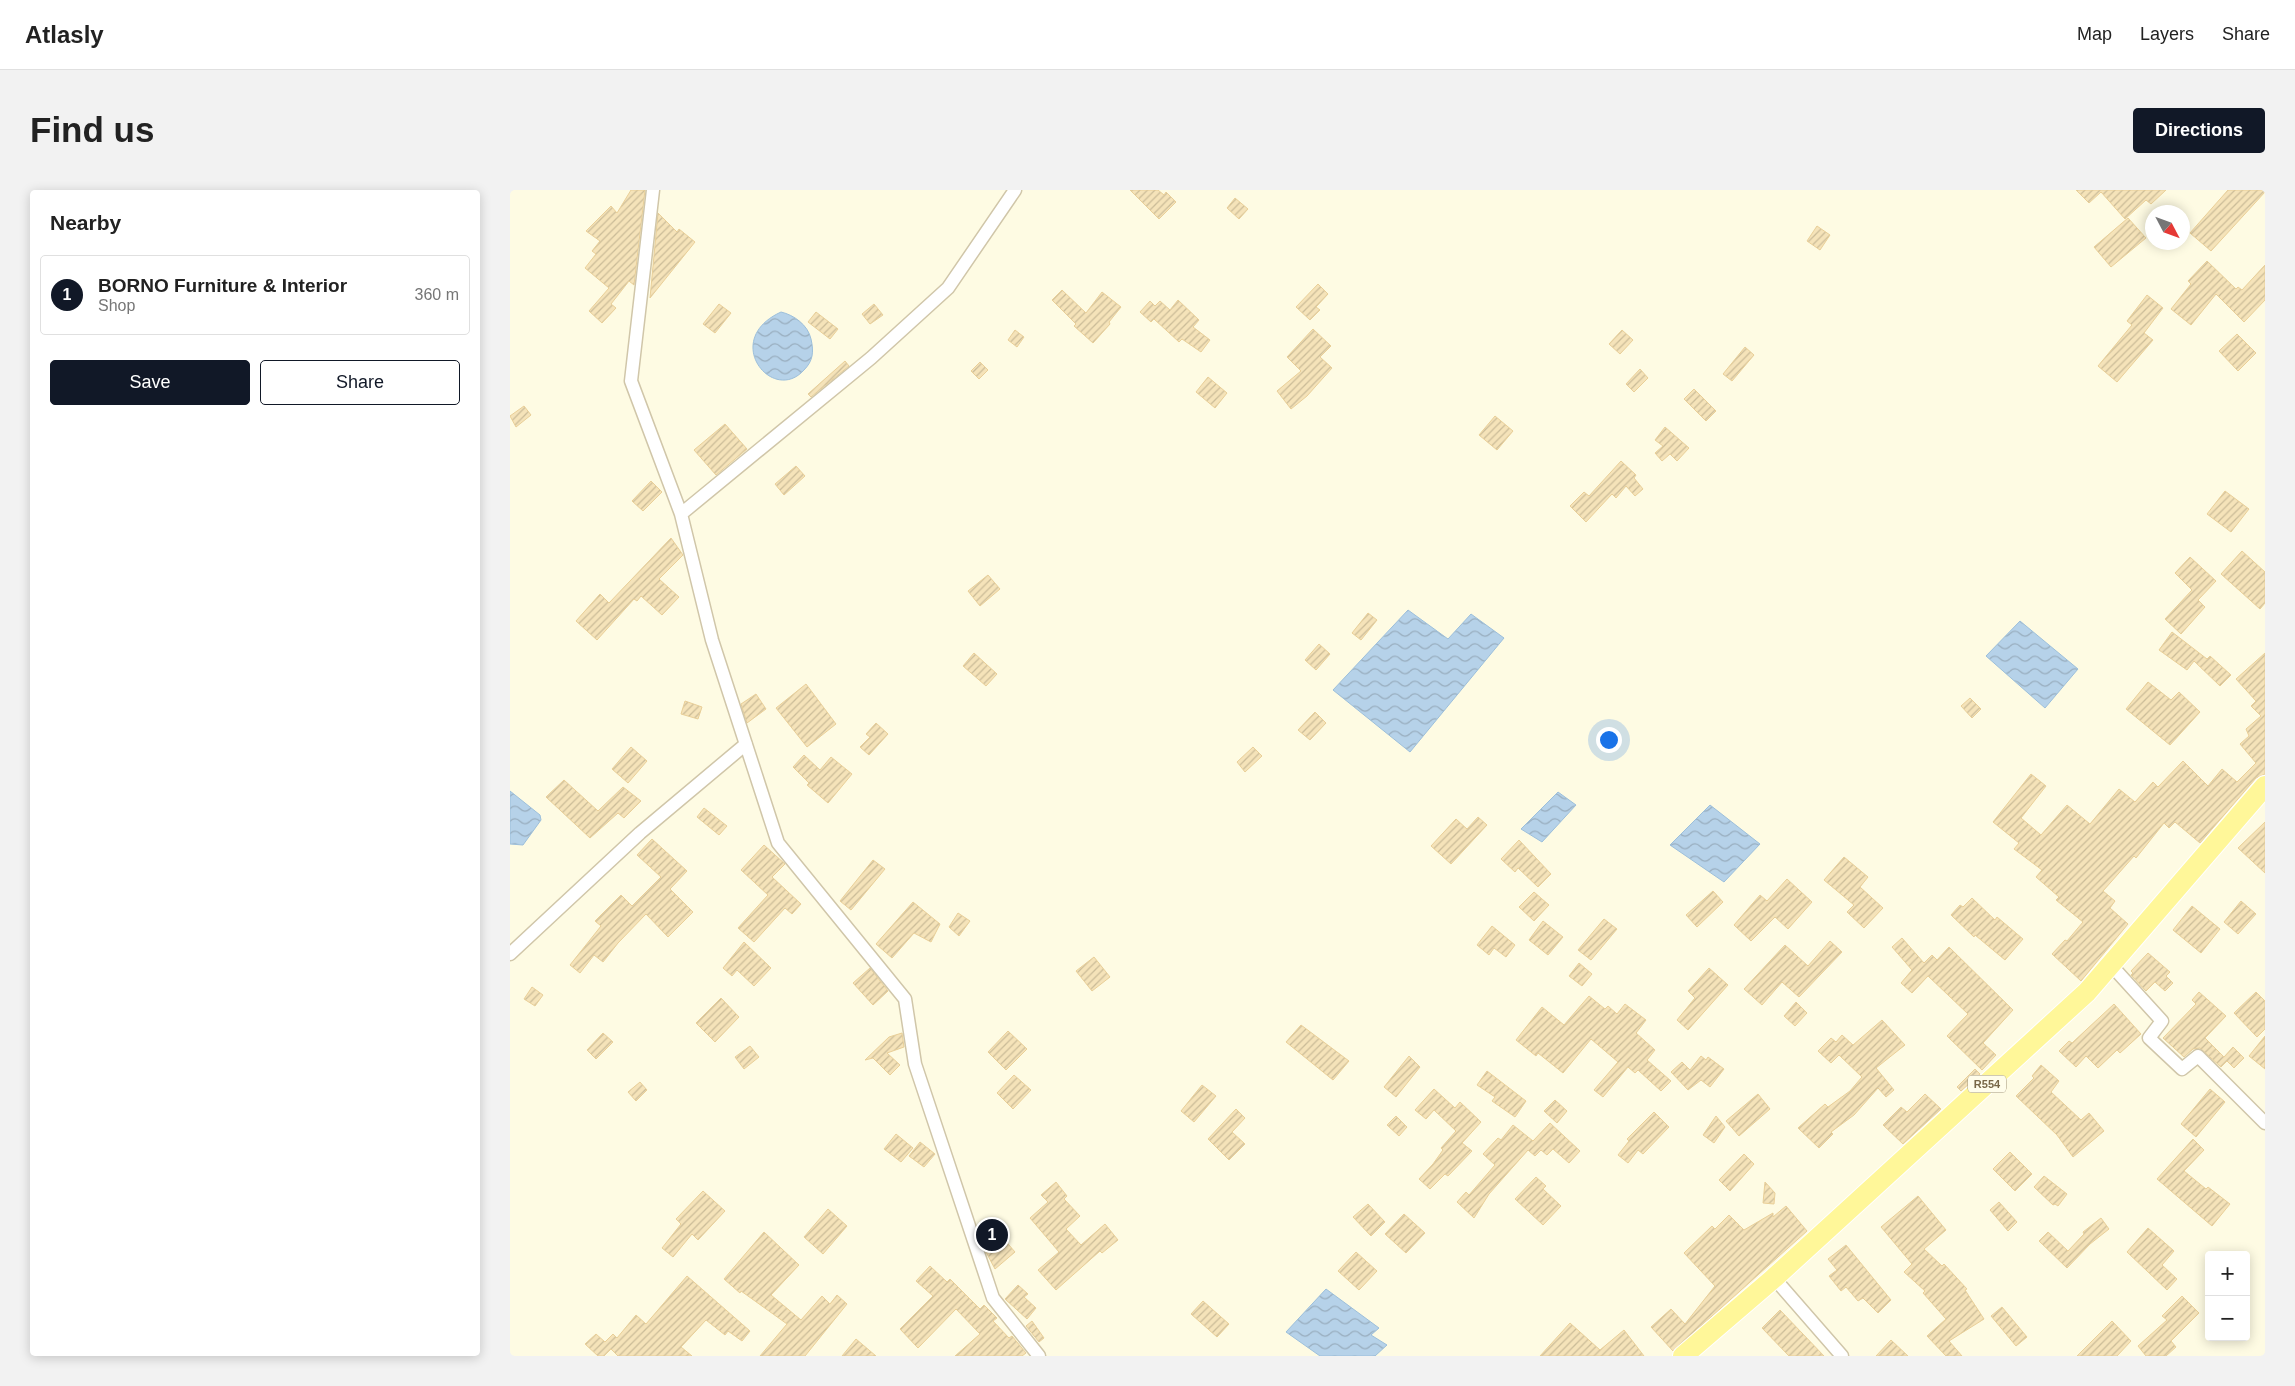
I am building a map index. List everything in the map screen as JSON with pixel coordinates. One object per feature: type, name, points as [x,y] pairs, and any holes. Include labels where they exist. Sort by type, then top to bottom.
[{"type":"main road","name":"R554","points":[[1683,1356],[1774,1278],[2087,992],[2265,786]]},
{"type":"street","points":[[653,190],[631,381],[681,514],[712,640],[778,843],[905,999],[916,1064],[993,1298],[1039,1356]]},
{"type":"street","points":[[681,514],[871,358],[948,288],[1015,190]]},
{"type":"street","points":[[510,954],[640,833],[746,744]]},
{"type":"street","points":[[2111,965],[2162,1021],[2149,1038],[2182,1069],[2198,1056],[2265,1123]]},
{"type":"street","points":[[1774,1278],[1842,1356]]},
{"type":"water","points":[[781,312],[795,318],[804,325],[812,344],[812,352],[811,360],[804,370],[792,379],[779,380],[767,374],[758,365],[753,352],[755,338],[763,324]]},
{"type":"water","points":[[1408,610],[1448,639],[1471,614],[1504,638],[1410,752],[1333,690]]},
{"type":"water","points":[[2020,621],[2078,669],[2045,708],[1986,656]]},
{"type":"water","points":[[510,791],[540,815],[541,820],[523,845],[510,844]]},
{"type":"water","points":[[1558,792],[1576,805],[1542,842],[1521,829]]},
{"type":"water","points":[[1710,805],[1760,844],[1724,882],[1670,845]]},
{"type":"water","points":[[1326,1289],[1379,1328],[1371,1335],[1387,1345],[1375,1356],[1320,1356],[1286,1332]]},
{"type":"building","points":[[631,190],[645,190],[634,285],[629,281],[611,304],[616,308],[602,323],[589,311],[609,288],[585,268],[596,254],[592,251],[600,241],[586,231],[611,206],[617,213]]},
{"type":"building","points":[[1130,190],[1158,190],[1164,195],[1166,192],[1176,202],[1159,219]]},
{"type":"building","points":[[2076,190],[2166,190],[2151,204],[2146,200],[2125,219],[2101,192],[2089,203]]},
{"type":"building","points":[[2228,190],[2265,190],[2211,251],[2190,233]]},
{"type":"building","points":[[1235,198],[1248,209],[1239,219],[1227,208]]},
{"type":"building","points":[[658,213],[677,232],[679,229],[695,242],[650,298]]},
{"type":"building","points":[[2128,218],[2145,237],[2111,267],[2094,247]]},
{"type":"building","points":[[1817,226],[1830,235],[1820,250],[1807,241]]},
{"type":"building","points":[[2207,261],[2236,289],[2238,287],[2242,290],[2265,265],[2265,300],[2244,322],[2216,294],[2191,325],[2171,309],[2191,284],[2188,281]]},
{"type":"building","points":[[1318,284],[1328,294],[1316,307],[1320,310],[1310,320],[1296,307]]},
{"type":"building","points":[[1062,290],[1086,313],[1102,292],[1121,307],[1109,322],[1110,324],[1093,343],[1074,326],[1076,324],[1052,300]]},
{"type":"building","points":[[2147,295],[2163,308],[2144,333],[2153,340],[2117,382],[2098,366],[2132,325],[2127,321]]},
{"type":"building","points":[[1178,300],[1199,320],[1193,327],[1210,340],[1201,352],[1182,339],[1179,342],[1154,319],[1151,322],[1140,312],[1150,301],[1155,306],[1160,301],[1170,310]]},
{"type":"building","points":[[719,304],[731,313],[715,333],[703,324]]},
{"type":"building","points":[[874,304],[883,315],[870,324],[862,314]]},
{"type":"building","points":[[816,312],[838,329],[830,339],[808,322]]},
{"type":"building","points":[[1313,329],[1331,346],[1320,357],[1332,368],[1307,396],[1291,409],[1277,391],[1301,371],[1287,357]]},
{"type":"building","points":[[1015,330],[1024,337],[1017,347],[1008,340]]},
{"type":"building","points":[[1622,330],[1633,340],[1620,354],[1609,344]]},
{"type":"building","points":[[2237,334],[2256,353],[2238,371],[2219,351]]},
{"type":"building","points":[[1745,347],[1754,355],[1732,381],[1723,374]]},
{"type":"building","points":[[845,361],[849,366],[811,397],[808,394]]},
{"type":"building","points":[[980,362],[988,370],[979,379],[971,371]]},
{"type":"building","points":[[1640,369],[1648,378],[1634,392],[1626,384]]},
{"type":"building","points":[[1208,377],[1227,393],[1215,408],[1196,392]]},
{"type":"building","points":[[1694,389],[1716,411],[1706,421],[1684,399]]},
{"type":"building","points":[[524,406],[531,415],[516,427],[510,416]]},
{"type":"building","points":[[1495,416],[1513,431],[1497,450],[1479,435]]},
{"type":"building","points":[[725,424],[747,449],[716,475],[694,450]]},
{"type":"building","points":[[1665,427],[1689,448],[1677,461],[1670,454],[1662,461],[1655,453],[1663,446],[1655,440]]},
{"type":"building","points":[[1621,461],[1636,475],[1634,478],[1643,489],[1635,496],[1626,486],[1616,498],[1612,494],[1586,522],[1570,506],[1584,492],[1589,496]]},
{"type":"building","points":[[796,466],[805,476],[784,495],[775,484]]},
{"type":"building","points":[[651,481],[662,492],[643,511],[632,501]]},
{"type":"building","points":[[2225,491],[2249,509],[2231,532],[2207,514]]},
{"type":"building","points":[[671,538],[683,555],[659,579],[679,597],[662,615],[641,596],[637,601],[634,599],[597,640],[576,621],[600,594],[609,603]]},
{"type":"building","points":[[2242,551],[2265,572],[2265,603],[2260,609],[2221,574]]},
{"type":"building","points":[[2190,557],[2216,581],[2198,600],[2205,607],[2181,634],[2165,619],[2192,590],[2175,573]]},
{"type":"building","points":[[988,575],[1000,589],[980,606],[968,591]]},
{"type":"building","points":[[1368,613],[1377,620],[1361,640],[1352,633]]},
{"type":"building","points":[[2172,632],[2207,659],[2210,656],[2231,675],[2220,686],[2194,661],[2187,670],[2159,650]]},
{"type":"building","points":[[1319,644],[1330,654],[1316,670],[1305,660]]},
{"type":"building","points":[[974,653],[997,674],[986,686],[963,666]]},
{"type":"building","points":[[2265,653],[2265,774],[2256,778],[2200,843],[2175,822],[2169,828],[2164,823],[2136,858],[2134,856],[2103,891],[2115,901],[2110,908],[2128,924],[2081,981],[2052,954],[2065,940],[2067,941],[2083,922],[2056,900],[2059,897],[2036,877],[2042,870],[2014,849],[2019,843],[1993,822],[2031,774],[2046,786],[2021,818],[2041,835],[2067,805],[2090,824],[2119,789],[2135,802],[2153,782],[2158,787],[2183,761],[2208,786],[2222,769],[2237,782],[2256,763],[2240,744],[2249,736],[2246,729],[2261,716],[2251,706],[2256,701],[2236,679]]},
{"type":"building","points":[[2148,682],[2171,700],[2179,692],[2200,712],[2170,745],[2126,709]]},
{"type":"building","points":[[806,684],[836,724],[807,747],[776,708]]},
{"type":"building","points":[[756,694],[766,709],[747,723],[741,704]]},
{"type":"building","points":[[1970,698],[1981,709],[1972,718],[1961,706]]},
{"type":"building","points":[[685,701],[702,707],[698,719],[681,714]]},
{"type":"building","points":[[1315,712],[1326,723],[1310,740],[1298,730]]},
{"type":"building","points":[[876,723],[888,734],[869,755],[860,747],[870,737],[866,734]]},
{"type":"building","points":[[631,747],[647,761],[628,783],[612,769]]},
{"type":"building","points":[[1253,747],[1262,756],[1245,772],[1237,762]]},
{"type":"building","points":[[804,755],[820,770],[831,757],[852,774],[828,803],[807,785],[809,783],[793,767]]},
{"type":"building","points":[[564,780],[598,811],[623,787],[641,801],[624,818],[618,813],[590,838],[546,797]]},
{"type":"building","points":[[704,808],[727,826],[719,835],[697,817]]},
{"type":"building","points":[[1478,817],[1487,825],[1451,864],[1431,846],[1456,819],[1467,829]]},
{"type":"building","points":[[2265,822],[2265,873],[2238,848]]},
{"type":"building","points":[[652,839],[687,871],[670,889],[693,912],[668,937],[646,914],[618,943],[603,962],[594,955],[580,973],[570,965],[601,926],[595,921],[621,895],[632,906],[661,877],[637,855]]},
{"type":"building","points":[[1519,840],[1551,874],[1538,887],[1518,868],[1515,872],[1501,859]]},
{"type":"building","points":[[764,845],[785,864],[772,877],[801,904],[792,914],[785,908],[754,942],[738,928],[768,895],[741,870]]},
{"type":"building","points":[[1844,857],[1868,877],[1860,887],[1883,908],[1864,928],[1847,912],[1854,905],[1824,880]]},
{"type":"building","points":[[873,860],[885,869],[851,910],[840,901]]},
{"type":"building","points":[[1787,879],[1812,902],[1788,929],[1775,917],[1751,941],[1734,925],[1760,895],[1767,901]]},
{"type":"building","points":[[1713,891],[1723,902],[1697,927],[1686,915]]},
{"type":"building","points":[[1534,892],[1549,905],[1534,921],[1519,907]]},
{"type":"building","points":[[1972,898],[1995,920],[1997,917],[2023,939],[2005,960],[1975,935],[1974,937],[1951,915],[1960,905],[1963,907]]},
{"type":"building","points":[[2241,901],[2256,914],[2238,934],[2224,922]]},
{"type":"building","points":[[913,902],[940,924],[931,942],[914,933],[892,958],[876,944]]},
{"type":"building","points":[[2192,906],[2220,929],[2201,953],[2173,930]]},
{"type":"building","points":[[958,913],[970,921],[959,936],[949,927]]},
{"type":"building","points":[[1604,919],[1617,929],[1591,960],[1578,950]]},
{"type":"building","points":[[1543,921],[1563,937],[1548,955],[1529,940]]},
{"type":"building","points":[[1492,926],[1515,945],[1506,957],[1494,948],[1489,955],[1477,945]]},
{"type":"building","points":[[1902,938],[1924,963],[1932,955],[1937,960],[1949,947],[2013,1010],[1983,1043],[1996,1055],[1982,1070],[1947,1036],[1968,1014],[1928,976],[1912,993],[1901,983],[1912,970],[1892,947]]},
{"type":"building","points":[[1830,941],[1842,952],[1799,997],[1782,982],[1762,1005],[1744,989],[1785,945],[1808,966]]},
{"type":"building","points":[[744,942],[771,968],[754,986],[737,970],[732,976],[723,968]]},
{"type":"building","points":[[2148,953],[2170,972],[2166,976],[2173,983],[2165,991],[2155,982],[2146,991],[2131,975],[2133,973],[2131,971]]},
{"type":"building","points":[[1094,957],[1110,977],[1092,991],[1076,971]]},
{"type":"building","points":[[1579,963],[1592,974],[1582,986],[1569,976]]},
{"type":"building","points":[[870,968],[888,991],[873,1005],[853,983]]},
{"type":"building","points":[[1709,968],[1728,985],[1688,1030],[1677,1020],[1695,998],[1688,991]]},
{"type":"building","points":[[532,987],[543,995],[535,1006],[524,999]]},
{"type":"building","points":[[2199,992],[2226,1016],[2205,1038],[2224,1057],[2233,1047],[2244,1058],[2234,1068],[2227,1061],[2221,1067],[2200,1048],[2193,1049],[2184,1057],[2163,1038],[2196,1004],[2192,1000]]},
{"type":"building","points":[[2256,992],[2265,1001],[2265,1029],[2257,1037],[2234,1013]]},
{"type":"building","points":[[1589,996],[1605,1009],[1608,1006],[1617,1014],[1625,1004],[1646,1020],[1636,1033],[1655,1050],[1647,1060],[1671,1081],[1661,1091],[1638,1070],[1635,1073],[1628,1067],[1603,1097],[1594,1090],[1618,1062],[1591,1039],[1563,1073],[1538,1053],[1536,1056],[1516,1040],[1542,1007],[1564,1025]]},
{"type":"building","points":[[721,998],[739,1017],[715,1042],[696,1023]]},
{"type":"building","points":[[1796,1002],[1807,1013],[1795,1026],[1784,1016]]},
{"type":"building","points":[[2114,1004],[2141,1034],[2120,1053],[2117,1050],[2098,1068],[2086,1056],[2076,1067],[2059,1051],[2069,1041],[2072,1043]]},
{"type":"building","points":[[1882,1020],[1905,1045],[1876,1068],[1894,1090],[1886,1097],[1878,1088],[1854,1115],[1831,1132],[1833,1134],[1819,1148],[1798,1128],[1825,1104],[1828,1107],[1850,1091],[1862,1077],[1839,1055],[1831,1063],[1818,1051],[1831,1038],[1836,1042],[1842,1035],[1853,1045]]},
{"type":"building","points":[[1301,1025],[1349,1061],[1333,1080],[1286,1042]]},
{"type":"building","points":[[1008,1031],[1027,1049],[1006,1070],[988,1052]]},
{"type":"building","points":[[603,1033],[613,1042],[596,1059],[587,1050]]},
{"type":"building","points":[[902,1033],[904,1047],[887,1053],[900,1065],[890,1075],[873,1058],[865,1060],[889,1037]]},
{"type":"building","points":[[2265,1036],[2265,1069],[2249,1056]]},
{"type":"building","points":[[750,1046],[759,1057],[744,1069],[735,1057]]},
{"type":"building","points":[[1409,1056],[1420,1067],[1396,1097],[1384,1087]]},
{"type":"building","points":[[1701,1056],[1706,1060],[1708,1057],[1724,1069],[1710,1087],[1701,1080],[1688,1090],[1671,1072],[1682,1062],[1690,1070]]},
{"type":"building","points":[[2041,1065],[2059,1081],[2051,1092],[2081,1120],[2089,1113],[2104,1131],[2073,1157],[2057,1135],[2016,1096],[2034,1078],[2032,1076]]},
{"type":"building","points":[[1975,1069],[1980,1074],[1961,1091],[1957,1087]]},
{"type":"building","points":[[1487,1071],[1526,1101],[1515,1117],[1492,1101],[1495,1097],[1477,1085]]},
{"type":"building","points":[[1014,1075],[1031,1090],[1013,1109],[997,1093]]},
{"type":"building","points":[[640,1082],[647,1090],[636,1101],[628,1092]]},
{"type":"building","points":[[1202,1085],[1216,1096],[1194,1122],[1181,1111]]},
{"type":"building","points":[[1434,1089],[1455,1108],[1460,1102],[1481,1122],[1462,1143],[1472,1151],[1448,1176],[1445,1174],[1430,1189],[1419,1179],[1433,1164],[1443,1150],[1441,1148],[1456,1131],[1434,1110],[1426,1119],[1415,1110]]},
{"type":"building","points":[[2210,1089],[2225,1102],[2196,1137],[2181,1124]]},
{"type":"building","points":[[1758,1094],[1770,1109],[1739,1136],[1726,1121]]},
{"type":"building","points":[[1925,1094],[1941,1109],[1903,1144],[1883,1125],[1901,1107],[1907,1112]]},
{"type":"building","points":[[1555,1100],[1567,1111],[1557,1123],[1544,1111]]},
{"type":"building","points":[[1236,1109],[1245,1118],[1232,1132],[1245,1144],[1229,1160],[1208,1139]]},
{"type":"building","points":[[1654,1112],[1669,1127],[1643,1154],[1638,1150],[1628,1163],[1618,1155],[1629,1141],[1627,1139]]},
{"type":"building","points":[[1396,1116],[1407,1127],[1399,1136],[1387,1125]]},
{"type":"building","points":[[1716,1116],[1725,1127],[1714,1143],[1703,1135]]},
{"type":"building","points":[[1550,1123],[1580,1151],[1569,1163],[1553,1149],[1547,1155],[1541,1150],[1535,1156],[1528,1150],[1489,1194],[1474,1218],[1457,1202],[1466,1192],[1469,1195],[1495,1165],[1483,1154],[1498,1138],[1501,1140],[1513,1125],[1533,1141]]},
{"type":"building","points":[[896,1134],[913,1148],[901,1162],[884,1149]]},
{"type":"building","points":[[2193,1139],[2204,1150],[2184,1171],[2206,1189],[2208,1187],[2230,1204],[2212,1226],[2157,1179]]},
{"type":"building","points":[[920,1142],[935,1154],[924,1167],[909,1156]]},
{"type":"building","points":[[2010,1152],[2032,1174],[2015,1191],[1993,1169]]},
{"type":"building","points":[[1744,1154],[1754,1164],[1730,1191],[1719,1180]]},
{"type":"building","points":[[2044,1176],[2067,1194],[2058,1206],[2053,1205],[2034,1187]]},
{"type":"building","points":[[1536,1177],[1546,1186],[1543,1189],[1561,1206],[1543,1225],[1515,1199]]},
{"type":"building","points":[[1056,1182],[1067,1196],[1064,1199],[1080,1216],[1066,1229],[1081,1245],[1105,1224],[1118,1240],[1102,1253],[1100,1251],[1056,1290],[1038,1270],[1059,1252],[1030,1218],[1048,1202],[1041,1195]]},
{"type":"building","points":[[1765,1182],[1775,1193],[1774,1204],[1763,1203]]},
{"type":"building","points":[[703,1191],[725,1211],[698,1240],[692,1234],[673,1257],[662,1248],[681,1224],[676,1219]]},
{"type":"building","points":[[1918,1196],[1946,1230],[1924,1249],[1942,1266],[1944,1264],[1967,1289],[1965,1290],[1984,1319],[1949,1341],[1962,1356],[1946,1356],[1927,1336],[1946,1319],[1923,1293],[1925,1291],[1904,1272],[1912,1264],[1881,1227]]},
{"type":"building","points":[[1999,1202],[2017,1222],[2008,1231],[1990,1210]]},
{"type":"building","points":[[1368,1204],[1385,1222],[1371,1236],[1353,1217]]},
{"type":"building","points":[[1786,1206],[1807,1231],[1673,1351],[1651,1327],[1671,1309],[1685,1324],[1715,1286],[1684,1253],[1712,1226],[1715,1229],[1729,1215],[1744,1230],[1773,1213],[1773,1217]]},
{"type":"building","points":[[828,1209],[847,1226],[823,1254],[804,1237]]},
{"type":"building","points":[[1404,1214],[1425,1233],[1406,1253],[1385,1234]]},
{"type":"building","points":[[2101,1218],[2109,1229],[2090,1244],[2067,1268],[2039,1241],[2048,1232],[2068,1251],[2084,1234],[2083,1232]]},
{"type":"building","points":[[2148,1228],[2174,1251],[2162,1265],[2177,1279],[2167,1290],[2127,1252]]},
{"type":"building","points":[[764,1232],[799,1265],[771,1295],[801,1320],[822,1296],[830,1304],[837,1295],[847,1304],[805,1356],[760,1356],[787,1324],[741,1291],[740,1293],[724,1279]]},
{"type":"building","points":[[1003,1238],[1015,1252],[995,1269],[986,1252]]},
{"type":"building","points":[[1846,1245],[1891,1300],[1878,1313],[1863,1298],[1858,1301],[1846,1287],[1841,1291],[1829,1276],[1837,1270],[1828,1259]]},
{"type":"building","points":[[1356,1252],[1377,1271],[1359,1290],[1338,1271]]},
{"type":"building","points":[[930,1266],[947,1282],[950,1279],[980,1309],[984,1305],[997,1318],[993,1321],[1009,1338],[1012,1336],[1026,1353],[1022,1356],[955,1356],[980,1334],[956,1309],[918,1348],[900,1329],[933,1296],[916,1281]]},
{"type":"building","points":[[687,1276],[750,1331],[742,1341],[728,1331],[725,1335],[706,1320],[681,1347],[692,1356],[618,1356],[611,1349],[604,1356],[598,1356],[585,1344],[596,1334],[605,1342],[613,1334],[617,1338],[636,1315],[646,1324]]},
{"type":"building","points":[[1018,1285],[1028,1294],[1024,1297],[1036,1308],[1027,1319],[1005,1299]]},
{"type":"building","points":[[2182,1296],[2199,1313],[2171,1341],[2176,1347],[2166,1356],[2146,1356],[2138,1346],[2167,1320],[2162,1316]]},
{"type":"building","points":[[1203,1301],[1229,1324],[1217,1337],[1191,1314]]},
{"type":"building","points":[[2002,1307],[2027,1337],[2016,1346],[1991,1316]]},
{"type":"building","points":[[1780,1310],[1824,1356],[1789,1356],[1762,1328]]},
{"type":"building","points":[[1032,1321],[1044,1338],[1039,1342],[1026,1326]]},
{"type":"building","points":[[2112,1321],[2131,1341],[2117,1356],[2077,1356]]},
{"type":"building","points":[[1570,1323],[1600,1350],[1624,1330],[1644,1356],[1540,1356]]},
{"type":"building","points":[[856,1339],[876,1356],[842,1356]]},
{"type":"building","points":[[1891,1340],[1908,1356],[1876,1356]]},
{"type":"place","name":"BORNO Furniture & Interior","points":[[992,1235]]}]
